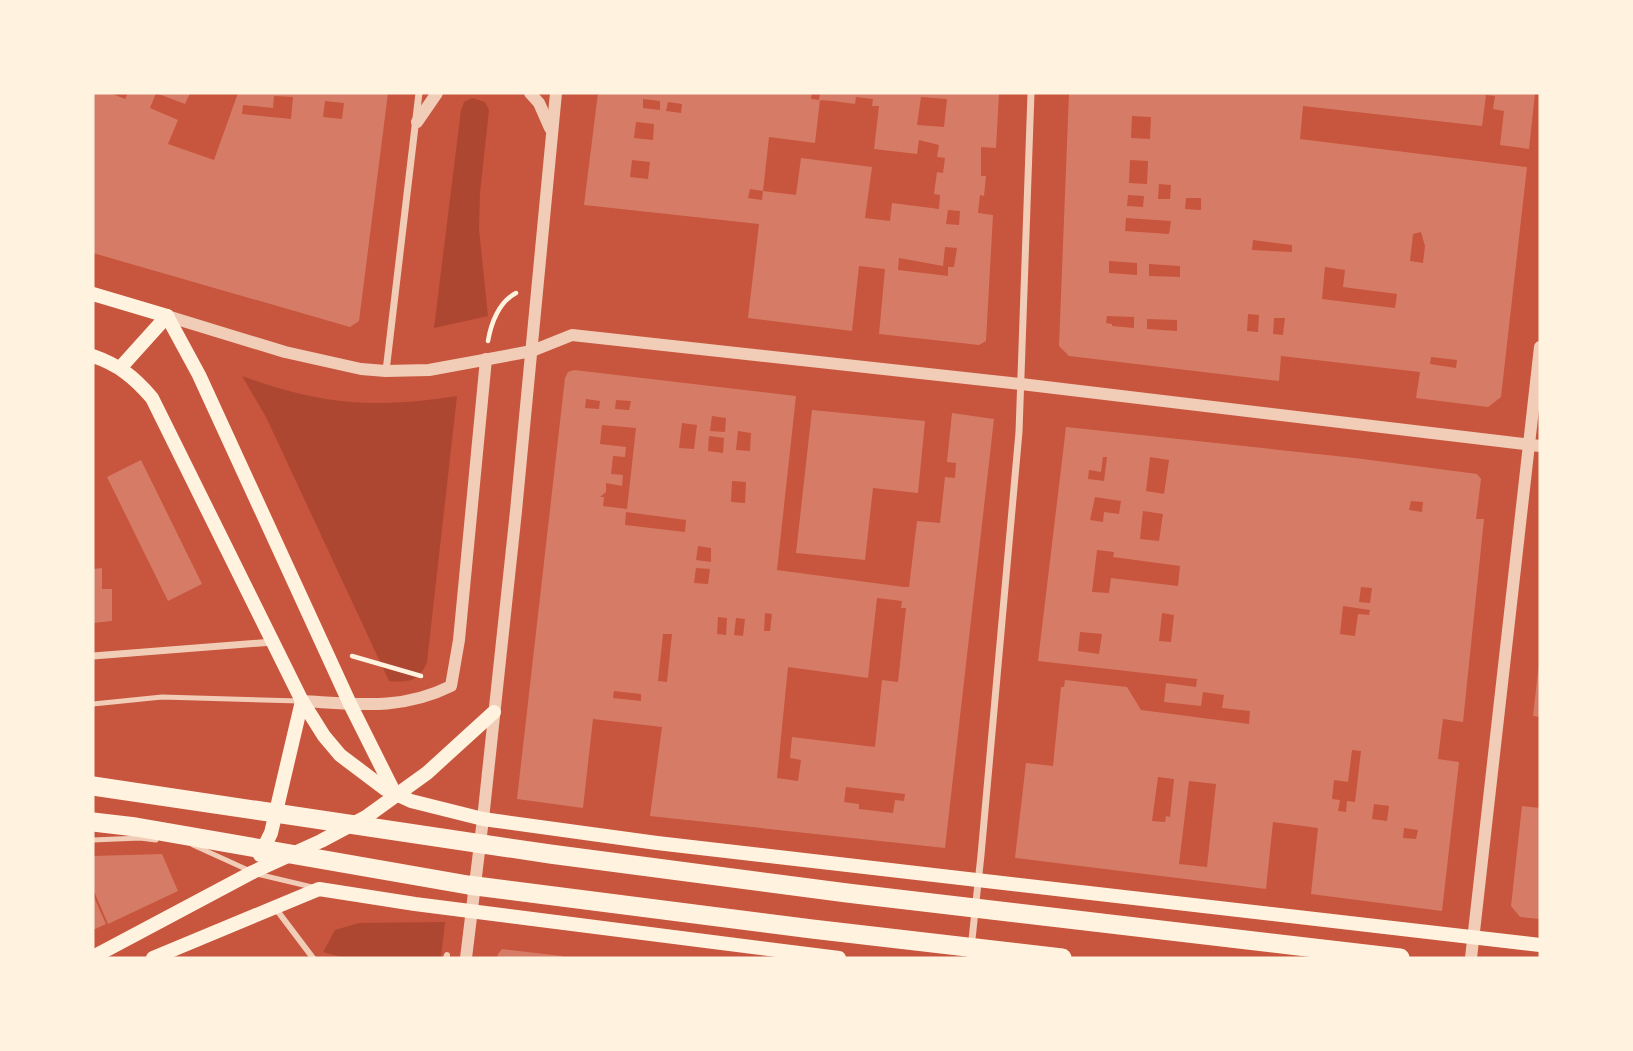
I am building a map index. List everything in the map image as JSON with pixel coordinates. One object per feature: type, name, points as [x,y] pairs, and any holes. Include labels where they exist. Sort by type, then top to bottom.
[{"type":"highway","points":[[93,786],[550,854],[846,893],[1400,958]]},
{"type":"highway","points":[[93,821],[468,885],[798,928],[1062,958]]},
{"type":"main road","points":[[93,294],[167,316],[199,374],[350,704],[396,796]]},
{"type":"main road","points":[[121,367],[167,316]]},
{"type":"main road","points":[[93,356],[121,367],[152,398],[302,701],[324,736],[340,755],[362,774],[396,796],[484,819],[657,843],[1540,945]]},
{"type":"main road","points":[[253,872],[271,833],[302,701]]},
{"type":"main road","points":[[93,957],[253,872],[342,831],[427,773],[494,712]]},
{"type":"main road","points":[[153,958],[319,889],[472,912],[839,958]]},
{"type":"street","points":[[386,371],[419,93]]},
{"type":"street","points":[[417,122],[437,93]]},
{"type":"street","points":[[530,93],[547,118],[552,142]]},
{"type":"street","points":[[466,958],[484,819],[516,512],[556,93]]},
{"type":"street","points":[[970,958],[1020,432],[1031,93]]},
{"type":"street","points":[[167,316],[285,352],[361,369],[429,370],[532,351],[572,335],[1021,384],[1534,445]]},
{"type":"street","points":[[1471,958],[1534,445],[1540,347]]},
{"type":"street","points":[[302,701],[389,704],[428,697],[451,686],[459,640],[486,359]]},
{"type":"street","points":[[93,656],[274,642]]},
{"type":"street","points":[[275,907],[313,958]]},
{"type":"lane","points":[[93,704],[162,697],[237,697],[302,701]]},
{"type":"lane","points":[[93,839],[139,838],[167,842]]},
{"type":"lane","points":[[181,844],[195,846],[253,872],[319,889]]},
{"type":"path","points":[[486,359],[491,321],[511,296],[539,281]]},
{"type":"path","points":[[359,657],[451,686]]},
{"type":"shaded area","points":[[472,98],[485,102],[489,110],[479,229],[488,316],[434,328],[461,110],[464,102]]},
{"type":"shaded area","points":[[242,376],[298,393],[348,402],[400,402],[457,396],[427,662],[417,677],[402,682],[389,681],[266,417]]},
{"type":"shaded area","points":[[445,922],[441,958],[345,958],[323,952],[335,930],[359,923]]},
{"type":"building","points":[[93,93],[110,93],[125,99],[128,93],[156,93],[150,108],[178,120],[168,144],[214,160],[238,93],[388,93],[359,321],[350,327],[93,253]],"holes":[[[274,96],[293,97],[291,119],[242,114],[243,105],[273,108]],[[325,101],[344,103],[342,119],[323,117]]]},
{"type":"building","points":[[156,93],[190,93],[185,104]]},
{"type":"building","points":[[598,93],[812,93],[811,99],[819,100],[820,93],[999,93],[996,148],[981,147],[981,176],[986,176],[984,196],[980,195],[978,213],[993,215],[986,341],[979,345],[879,334],[885,269],[859,266],[852,331],[748,318],[759,224],[584,205]],"holes":[[[856,97],[873,99],[872,106],[879,106],[874,149],[917,154],[919,140],[939,145],[937,157],[945,158],[943,173],[937,172],[934,194],[940,195],[939,209],[892,203],[890,221],[865,218],[872,167],[801,158],[796,195],[763,191],[769,137],[815,143],[820,100],[855,104]],[[921,97],[947,99],[944,127],[917,125]],[[643,99],[660,101],[660,110],[643,108]],[[668,102],[682,104],[681,113],[666,111]],[[636,122],[654,124],[653,140],[634,138]],[[632,160],[650,162],[648,179],[630,177]],[[750,189],[763,191],[762,200],[748,198]],[[948,210],[960,211],[959,225],[946,224]],[[945,247],[957,248],[954,267],[948,267],[948,276],[898,270],[899,258],[943,266]]]},
{"type":"building","points":[[1069,93],[1535,93],[1529,149],[1500,145],[1504,111],[1493,109],[1495,96],[1486,95],[1482,126],[1303,106],[1300,139],[1527,167],[1501,397],[1488,407],[1416,398],[1420,372],[1281,356],[1279,381],[1069,356],[1059,346]],"holes":[[[1132,116],[1151,117],[1150,139],[1131,138]],[[1130,160],[1148,161],[1147,184],[1129,183]],[[1159,184],[1171,185],[1170,199],[1158,199]],[[1128,195],[1144,196],[1143,207],[1127,206]],[[1186,198],[1201,198],[1201,210],[1185,209]],[[1126,218],[1171,221],[1169,234],[1125,231]],[[1421,232],[1425,246],[1423,263],[1410,261],[1413,234]],[[1253,240],[1292,245],[1292,252],[1252,250]],[[1109,261],[1137,263],[1137,275],[1109,273]],[[1149,264],[1180,266],[1180,277],[1149,276]],[[1325,267],[1345,270],[1343,287],[1397,294],[1395,308],[1322,299]],[[1248,314],[1259,315],[1258,332],[1247,331]],[[1107,316],[1134,317],[1134,328],[1106,323]],[[1274,318],[1285,318],[1283,335],[1273,334]],[[1147,319],[1177,320],[1177,331],[1147,329]],[[1431,357],[1457,360],[1456,368],[1430,364]]]},
{"type":"building","points":[[574,370],[796,396],[777,570],[904,587],[909,587],[917,521],[940,523],[945,477],[955,478],[956,463],[947,462],[952,413],[994,419],[945,848],[650,816],[662,727],[593,719],[583,808],[517,799],[565,378],[568,372]],"holes":[[[586,399],[600,401],[599,409],[585,408]],[[616,400],[631,401],[629,410],[615,409]],[[712,416],[726,418],[725,432],[710,431]],[[682,423],[697,425],[694,449],[679,448]],[[602,425],[636,428],[627,509],[603,506],[604,497],[600,497],[606,492],[606,483],[622,486],[623,475],[611,474],[613,456],[625,457],[626,447],[600,444]],[[738,431],[751,433],[750,451],[736,450]],[[709,436],[724,438],[723,453],[708,451]],[[732,481],[746,482],[745,503],[731,502]],[[626,512],[686,520],[685,532],[625,525]],[[698,546],[711,548],[711,562],[696,560]],[[696,568],[710,569],[708,584],[694,583]],[[877,598],[902,601],[901,608],[906,608],[898,682],[882,680],[875,747],[792,737],[790,758],[801,760],[798,781],[777,778],[788,667],[868,678]],[[765,613],[772,614],[770,631],[764,631]],[[718,617],[727,618],[726,635],[717,634]],[[736,618],[745,619],[743,636],[734,635]],[[663,634],[672,634],[667,682],[658,681]],[[614,691],[641,694],[641,701],[613,698]],[[846,787],[905,794],[904,801],[895,800],[893,813],[859,809],[859,804],[844,802]]]},
{"type":"building","points":[[812,410],[925,421],[918,493],[873,488],[865,560],[796,553]]},
{"type":"building","points":[[1066,427],[1355,458],[1477,474],[1481,479],[1476,519],[1484,519],[1463,722],[1443,719],[1438,759],[1459,762],[1442,911],[1311,894],[1318,828],[1273,822],[1266,889],[1015,858],[1026,763],[1053,766],[1061,687],[1064,687],[1065,680],[1127,687],[1141,710],[1249,724],[1250,711],[1222,708],[1224,695],[1203,692],[1201,706],[1164,702],[1166,683],[1196,687],[1197,679],[1038,661]],"holes":[[[1103,457],[1107,457],[1104,481],[1088,479],[1089,470],[1101,472]],[[1150,457],[1169,460],[1164,494],[1146,491]],[[1095,497],[1121,501],[1119,514],[1104,512],[1103,522],[1090,520]],[[1411,501],[1423,502],[1422,512],[1409,510]],[[1143,511],[1163,514],[1159,541],[1140,539]],[[1097,550],[1114,552],[1113,557],[1180,566],[1178,586],[1111,578],[1109,593],[1092,592]],[[1361,587],[1372,588],[1370,603],[1359,602]],[[1343,606],[1370,610],[1369,615],[1358,614],[1355,636],[1340,634]],[[1162,613],[1174,615],[1171,642],[1159,641]],[[1080,632],[1102,634],[1099,654],[1078,651]],[[1352,750],[1361,751],[1355,802],[1347,801],[1346,812],[1338,811],[1340,800],[1332,799],[1334,780],[1348,782]],[[1158,777],[1174,779],[1170,817],[1166,816],[1165,822],[1152,821]],[[1189,781],[1216,784],[1207,867],[1179,864]],[[1374,804],[1389,806],[1387,821],[1372,819]],[[1404,828],[1418,830],[1416,839],[1403,838]]]},
{"type":"building","points":[[141,460],[202,584],[168,601],[107,477]]},
{"type":"building","points":[[102,568],[102,589],[112,589],[112,621],[93,623],[93,569]]},
{"type":"building","points":[[1540,664],[1540,717],[1533,716]]},
{"type":"building","points":[[1522,806],[1540,808],[1540,919],[1520,917],[1511,906]]},
{"type":"building","points":[[162,854],[178,891],[108,924],[93,889],[93,856]]},
{"type":"building","points":[[93,895],[106,924],[93,930]]},
{"type":"building","points":[[502,949],[562,956],[562,958],[497,958]]}]
